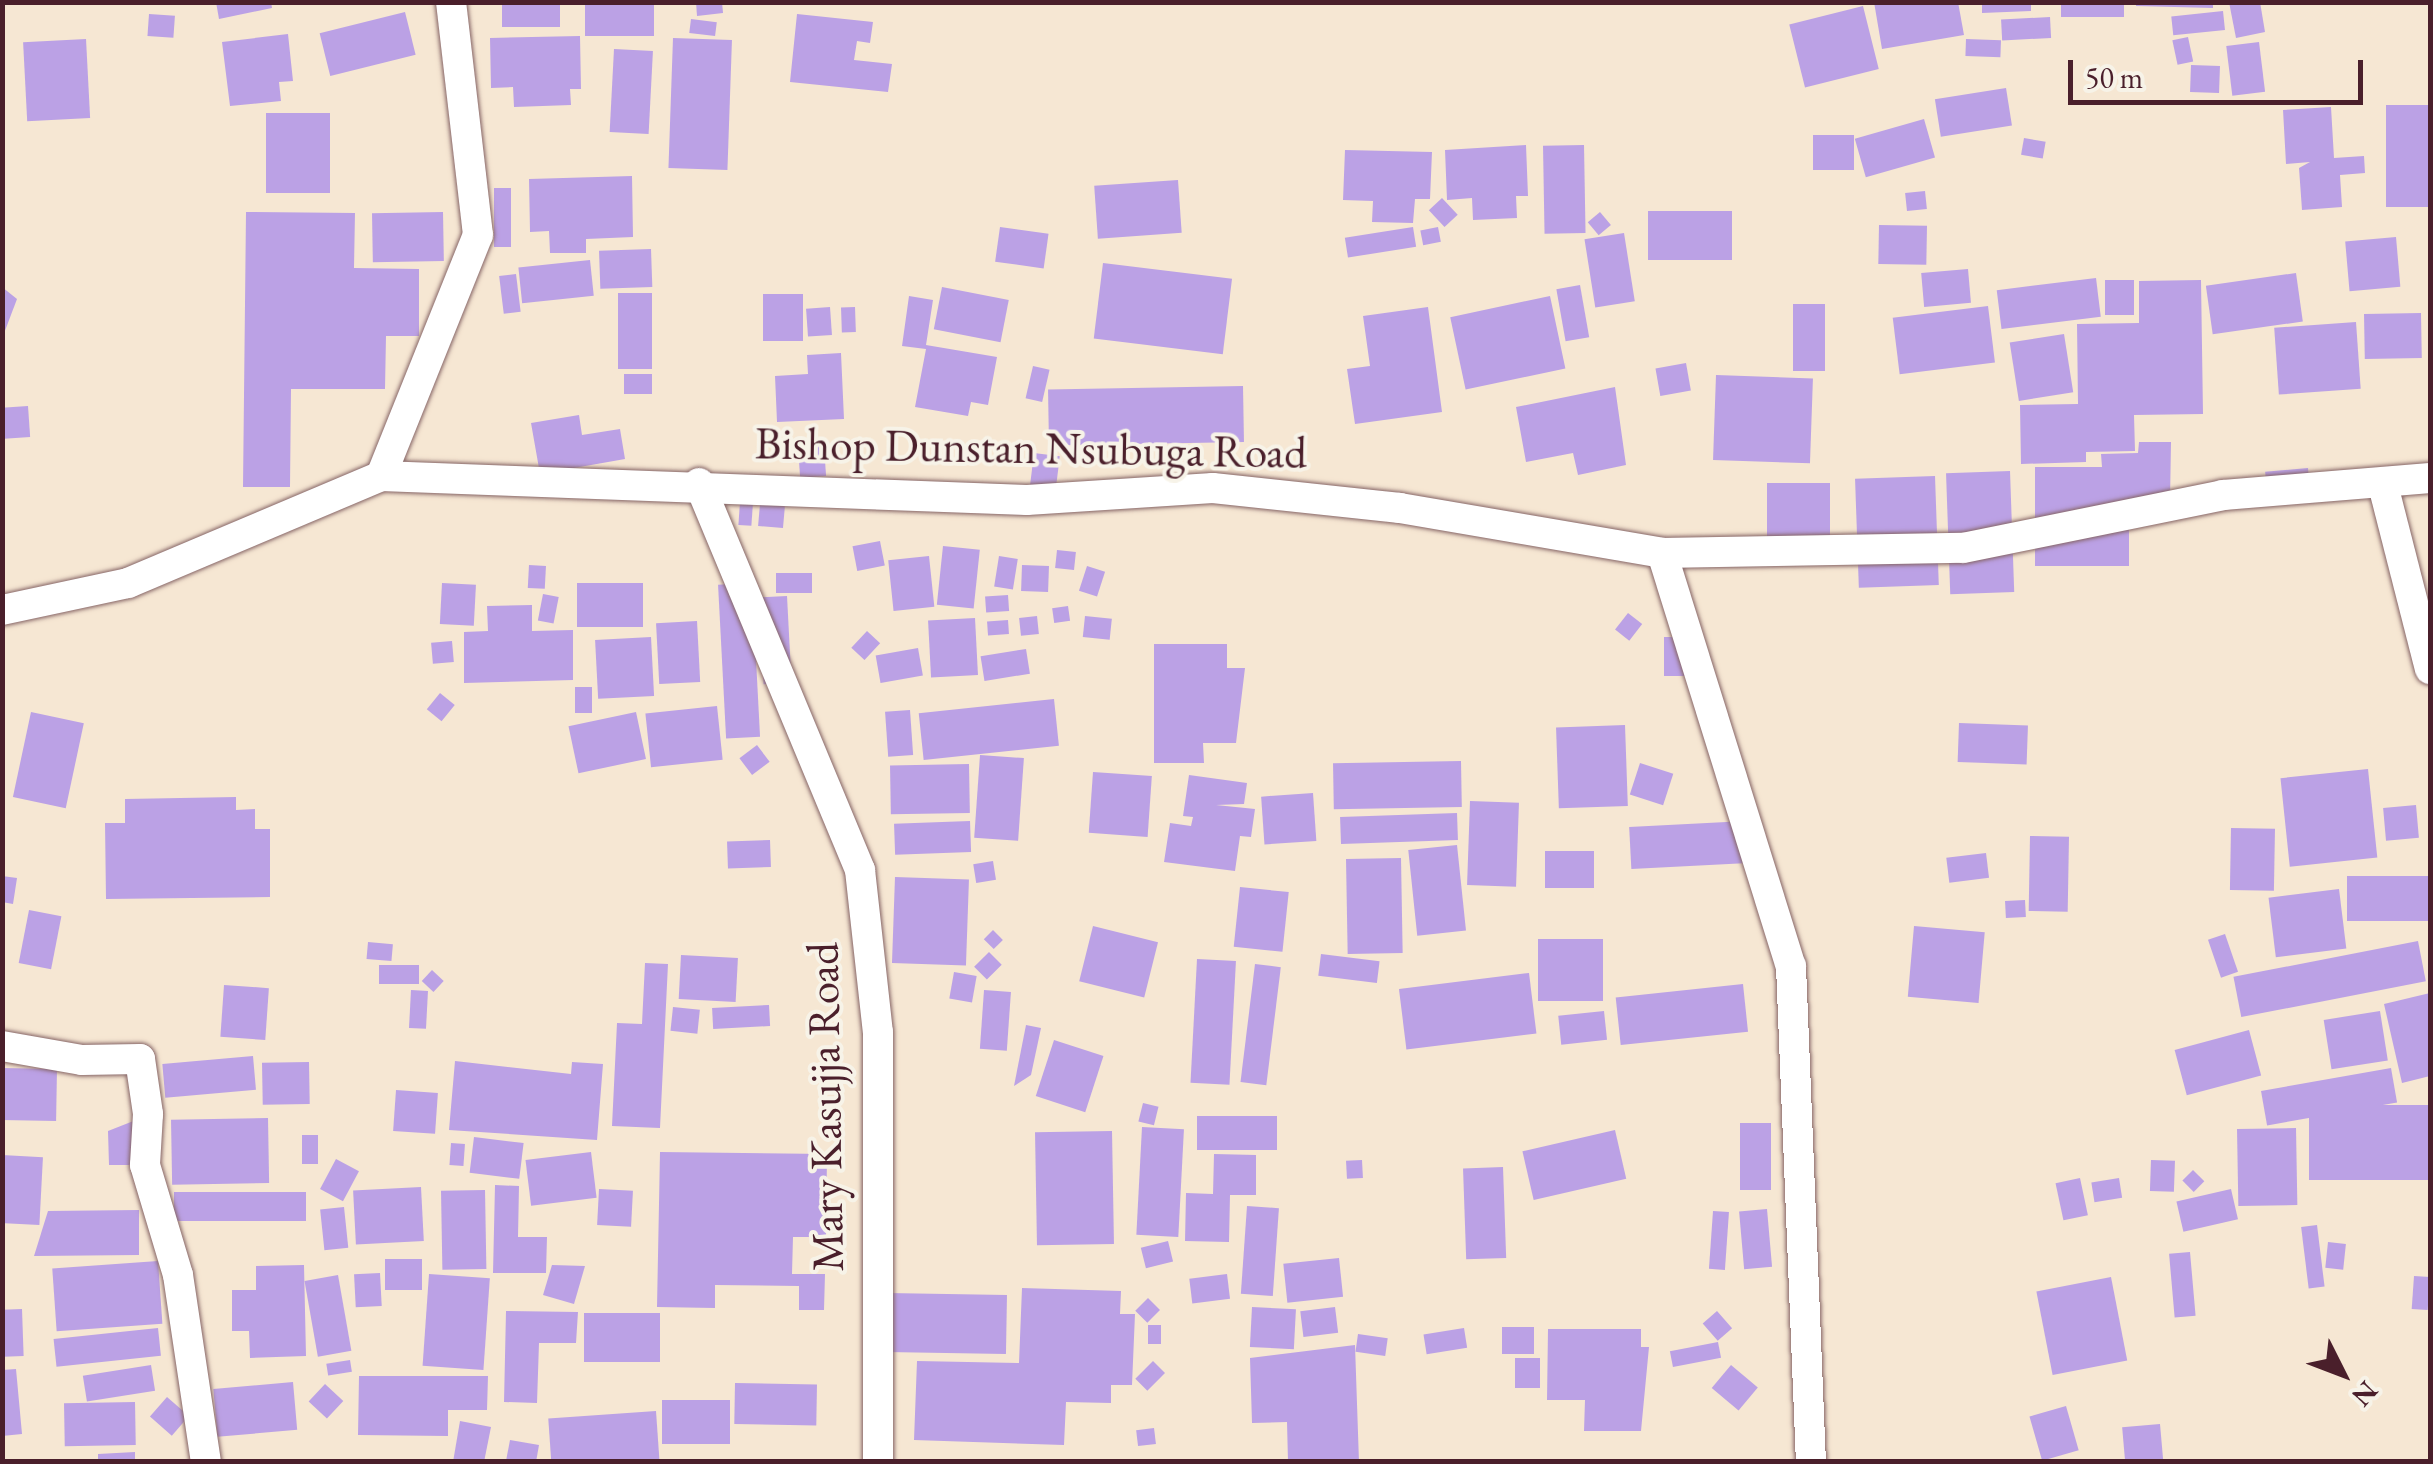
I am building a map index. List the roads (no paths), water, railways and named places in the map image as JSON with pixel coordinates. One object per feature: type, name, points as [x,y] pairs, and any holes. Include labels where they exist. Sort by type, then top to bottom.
[{"type":"street","points":[[381,476],[478,235],[451,2]]},
{"type":"street","name":"Bishop Dunstan Nsubuga Road","points":[[2,610],[128,583],[381,476],[699,484],[1027,500],[1213,488],[1400,508],[1662,552],[1963,548],[2223,496],[2430,478]]},
{"type":"street","name":"Mary Kasujja Road","points":[[699,484],[860,870],[878,1032],[878,1462]]},
{"type":"street","points":[[2383,485],[2430,670]]},
{"type":"street","points":[[1662,552],[1792,966],[1812,1462]]},
{"type":"street","points":[[2,1046],[82,1060],[140,1058],[148,1114],[145,1165],[178,1275],[206,1462]]}]
